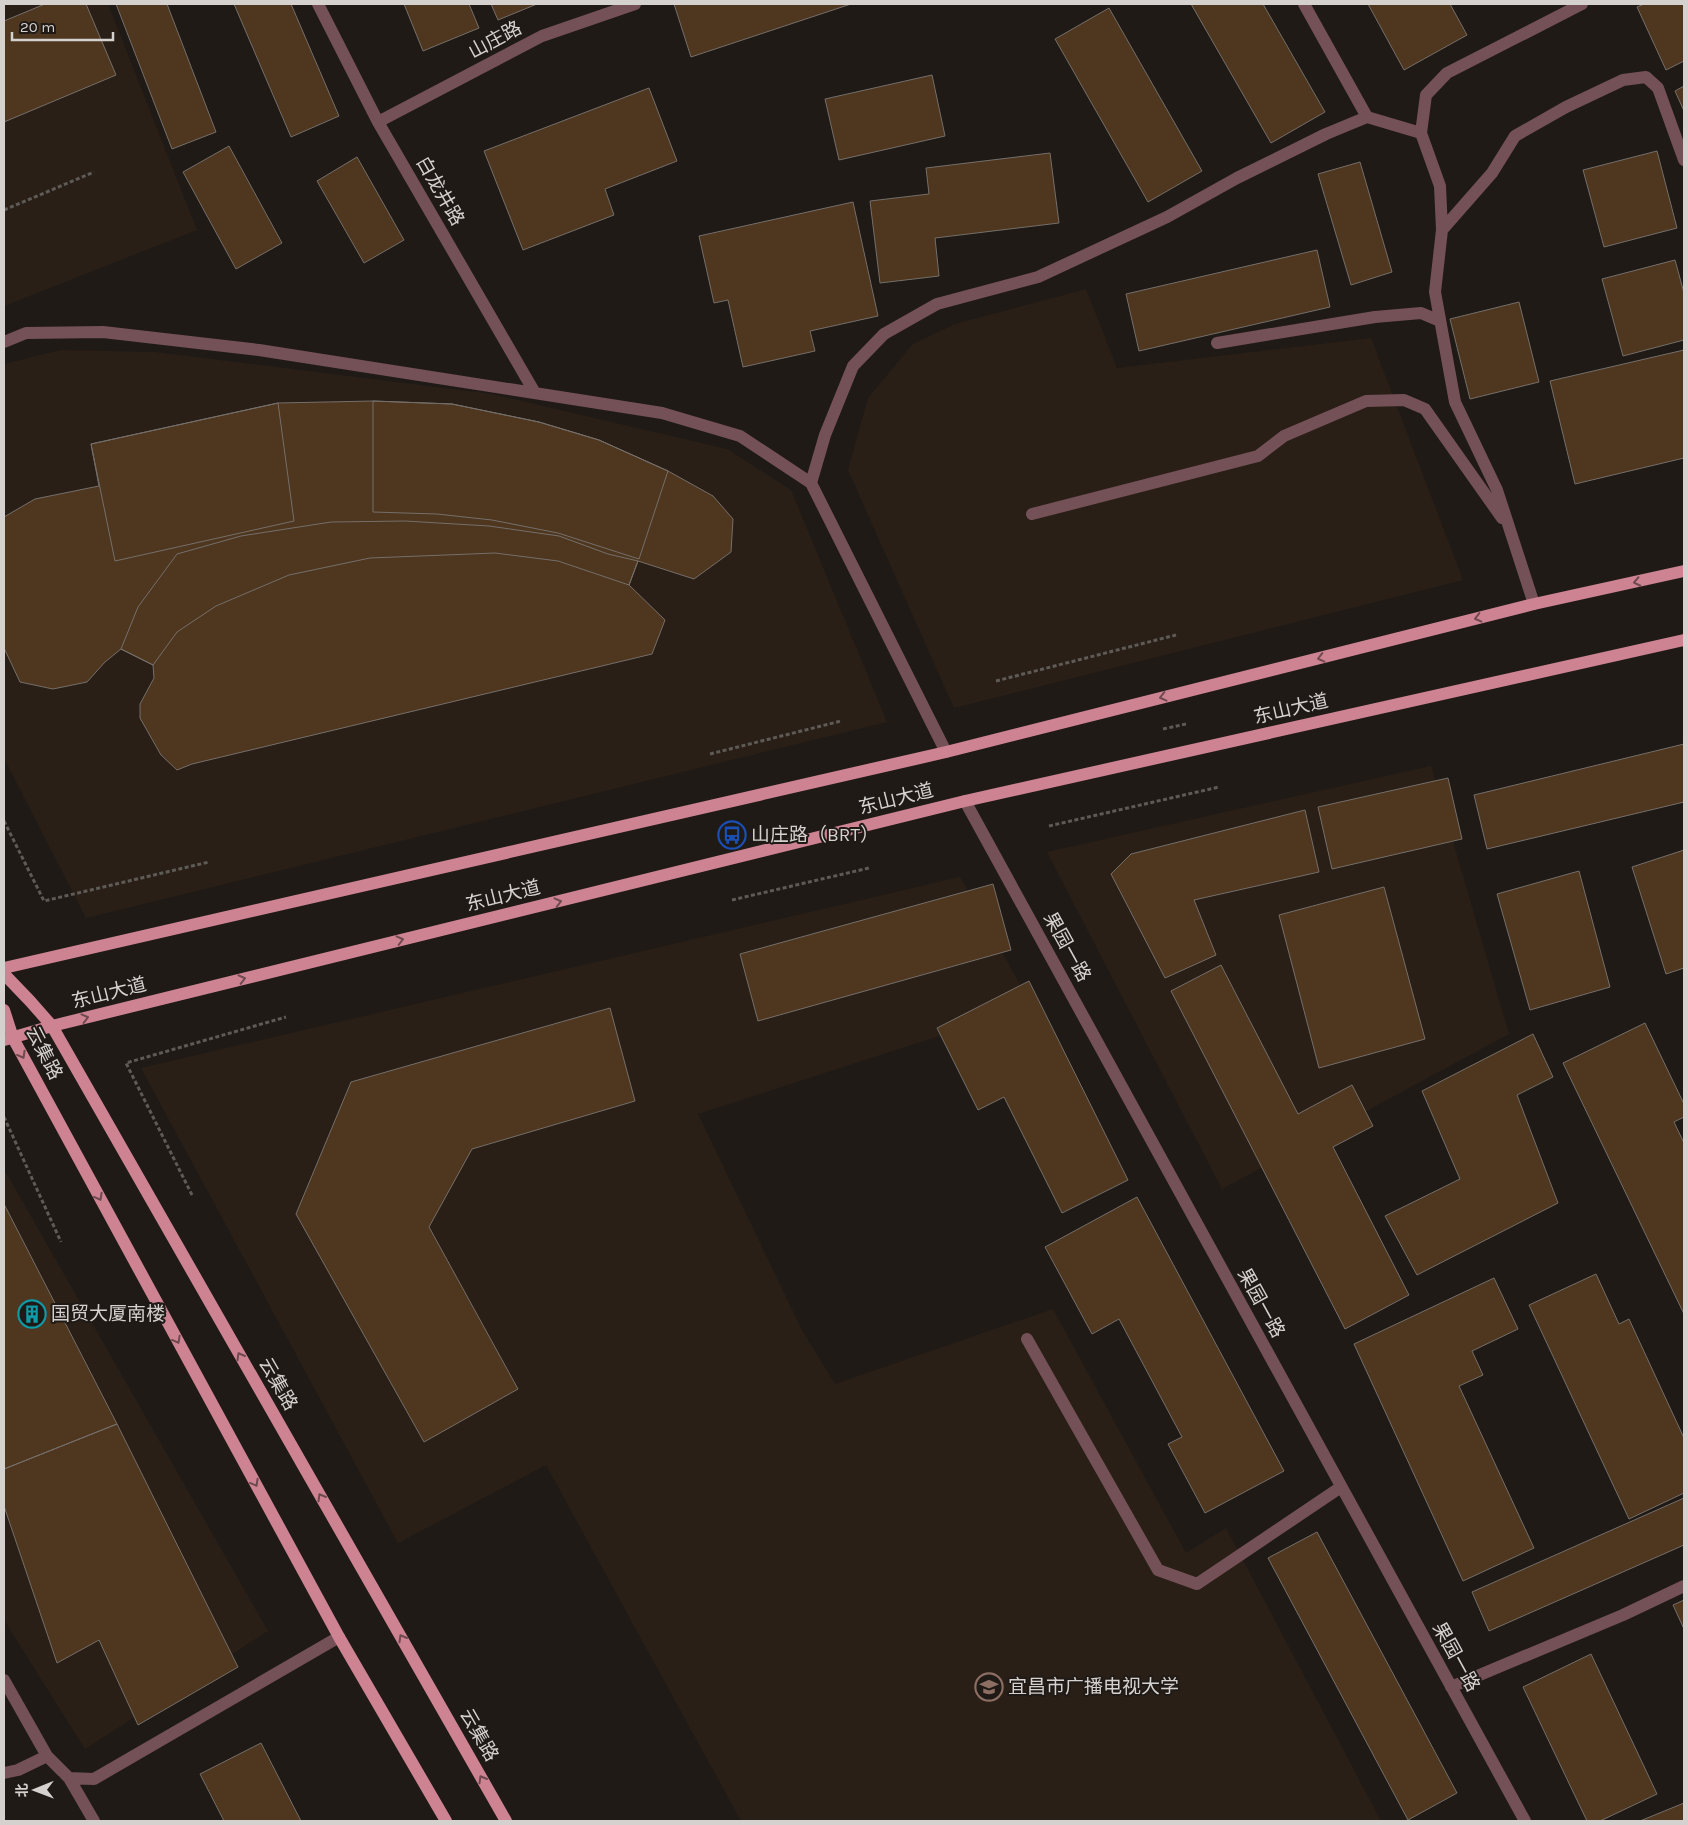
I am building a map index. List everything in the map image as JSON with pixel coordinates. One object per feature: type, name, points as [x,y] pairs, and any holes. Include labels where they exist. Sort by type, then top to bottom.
[{"type":"main road","name":"东山大道","points":[[4,968],[946,752],[1534,604],[1684,571]]},
{"type":"main road","name":"东山大道","points":[[8,1039],[52,1026],[965,801],[1684,640]]},
{"type":"main road","name":"云集路","points":[[4,974],[52,1026],[506,1821]]},
{"type":"main road","name":"云集路","points":[[4,1010],[8,1039],[339,1637],[446,1821]]},
{"type":"street","name":"白龙井路","points":[[318,4],[378,122],[535,393]]},
{"type":"street","name":"山庄路","points":[[378,122],[542,36],[635,4]]},
{"type":"street","points":[[1304,4],[1368,117]]},
{"type":"street","points":[[1534,604],[1497,490],[1455,402],[1435,292],[1442,230],[1440,186],[1421,133],[1426,95],[1447,73],[1582,4]]},
{"type":"street","points":[[1442,230],[1492,173],[1515,136],[1566,107],[1623,80],[1646,76],[1658,88],[1684,160]]},
{"type":"street","points":[[811,483],[825,435],[853,366],[884,334],[937,304],[1038,277],[1167,217],[1237,178],[1326,134],[1368,117],[1421,133]]},
{"type":"street","points":[[1217,343],[1375,318],[1421,313],[1440,321]]},
{"type":"street","points":[[4,342],[26,333],[103,332],[259,350],[662,413],[740,436],[811,483],[946,752]]},
{"type":"street","points":[[1032,514],[1258,456],[1284,436],[1366,401],[1404,400],[1425,410],[1509,528]]},
{"type":"street","name":"果园一路","points":[[965,801],[1525,1821]]},
{"type":"street","points":[[1027,1338],[1158,1570],[1197,1584],[1341,1487]]},
{"type":"street","points":[[1451,1687],[1622,1615],[1684,1586]]},
{"type":"street","points":[[69,1778],[94,1779],[339,1637]]},
{"type":"street","points":[[4,1680],[47,1756],[69,1778],[94,1821]]},
{"type":"street","points":[[4,1773],[18,1770],[47,1756]]},
{"type":"path","points":[[4,210],[94,172]]},
{"type":"path","points":[[996,681],[1176,634]]},
{"type":"path","points":[[710,754],[841,720]]},
{"type":"path","points":[[1049,826],[1219,787]]},
{"type":"path","points":[[4,821],[44,901],[209,862]]},
{"type":"path","points":[[732,900],[869,868]]},
{"type":"path","points":[[192,1195],[126,1063],[286,1016]]},
{"type":"path","points":[[4,1117],[61,1242]]},
{"type":"shaded area","points":[[4,4],[108,4],[197,230],[4,306]]},
{"type":"shaded area","points":[[1086,289],[1117,368],[1371,338],[1463,580],[954,708],[848,470],[868,398],[913,344],[955,324]]},
{"type":"shaded area","points":[[60,350],[155,352],[492,394],[727,449],[791,490],[887,722],[86,918],[4,758],[4,364]]},
{"type":"shaded area","points":[[1431,766],[1509,1034],[1222,1189],[1047,852]]},
{"type":"shaded area","points":[[960,877],[1032,1006],[698,1114],[802,1330],[835,1384],[1053,1309],[1186,1553],[1226,1528],[1381,1821],[741,1821],[546,1465],[398,1543],[141,1068]]},
{"type":"shaded area","name":"国贸大厦南楼","points":[[4,1169],[268,1631],[85,1749],[4,1620]]},
{"type":"building","points":[[45,4],[86,4],[116,75],[4,122],[4,21]]},
{"type":"building","points":[[116,4],[167,4],[216,132],[172,149]]},
{"type":"building","points":[[234,4],[291,4],[339,116],[291,137]]},
{"type":"building","points":[[404,4],[469,4],[479,28],[423,51]]},
{"type":"building","points":[[491,4],[537,4],[498,20]]},
{"type":"building","points":[[674,4],[851,4],[691,57]]},
{"type":"building","points":[[1191,4],[1263,4],[1325,112],[1271,143]]},
{"type":"building","points":[[1368,4],[1450,4],[1467,35],[1404,70]]},
{"type":"building","points":[[1644,4],[1684,4],[1684,61],[1666,70],[1637,7]]},
{"type":"building","points":[[1109,8],[1202,171],[1148,202],[1055,39]]},
{"type":"building","points":[[932,75],[945,136],[839,160],[825,99]]},
{"type":"building","points":[[1684,86],[1684,111],[1675,91]]},
{"type":"building","points":[[649,88],[677,161],[605,189],[614,215],[523,250],[484,151]]},
{"type":"building","points":[[229,146],[282,243],[236,269],[183,172]]},
{"type":"building","points":[[1657,151],[1677,228],[1604,247],[1583,170]]},
{"type":"building","points":[[1050,153],[1059,223],[935,238],[939,276],[880,283],[870,201],[929,194],[926,168]]},
{"type":"building","points":[[357,157],[404,240],[364,263],[317,181]]},
{"type":"building","points":[[1360,162],[1392,272],[1351,285],[1318,174]]},
{"type":"building","points":[[853,202],[878,316],[810,331],[815,351],[743,367],[728,300],[714,303],[699,236]]},
{"type":"building","points":[[1317,250],[1330,307],[1139,351],[1126,294]]},
{"type":"building","points":[[1675,260],[1684,293],[1684,340],[1623,356],[1602,279]]},
{"type":"building","points":[[1519,302],[1539,382],[1470,399],[1450,319]]},
{"type":"building","points":[[1684,350],[1684,458],[1575,484],[1550,381]]},
{"type":"building","points":[[373,401],[452,404],[539,422],[599,440],[668,471],[713,496],[733,519],[731,552],[694,579],[638,561],[629,585],[665,620],[652,654],[192,764],[177,770],[161,755],[140,718],[140,704],[154,678],[153,665],[121,649],[105,662],[87,682],[53,689],[20,682],[4,648],[4,517],[35,499],[99,486],[91,444],[278,403]]},
{"type":"building","points":[[373,401],[452,404],[539,422],[599,440],[668,471],[639,559],[558,533],[492,520],[437,514],[373,512]]},
{"type":"building","points":[[278,403],[294,521],[115,561],[91,444]]},
{"type":"building","points":[[405,521],[489,526],[559,536],[608,554],[638,561],[629,585],[558,561],[495,553],[370,558],[289,575],[216,606],[177,632],[153,665],[121,649],[138,607],[177,554],[241,536],[331,522]]},
{"type":"building","points":[[1684,744],[1684,802],[1487,849],[1474,795]]},
{"type":"building","points":[[1448,778],[1462,839],[1332,869],[1318,807]]},
{"type":"building","points":[[1305,810],[1319,872],[1194,900],[1216,955],[1165,978],[1111,874],[1131,854]]},
{"type":"building","points":[[1684,850],[1684,968],[1666,974],[1632,867]]},
{"type":"building","points":[[1579,871],[1610,987],[1530,1010],[1497,894]]},
{"type":"building","points":[[993,884],[1011,950],[758,1021],[740,954]]},
{"type":"building","points":[[1384,887],[1425,1039],[1319,1068],[1279,915]]},
{"type":"building","points":[[1221,965],[1298,1114],[1352,1085],[1373,1126],[1333,1147],[1409,1295],[1345,1329],[1171,991]]},
{"type":"building","points":[[1029,981],[1128,1180],[1062,1213],[1004,1097],[978,1110],[937,1028]]},
{"type":"building","points":[[610,1008],[635,1101],[472,1149],[429,1227],[518,1389],[424,1442],[296,1214],[351,1082]]},
{"type":"building","points":[[1645,1023],[1684,1104],[1684,1117],[1674,1122],[1684,1143],[1684,1314],[1563,1063]]},
{"type":"building","points":[[1533,1034],[1553,1077],[1517,1095],[1558,1203],[1417,1275],[1385,1216],[1460,1179],[1422,1091]]},
{"type":"building","points":[[1137,1197],[1284,1471],[1205,1513],[1168,1444],[1182,1437],[1119,1319],[1092,1334],[1045,1247]]},
{"type":"building","name":"国贸大厦南楼","points":[[4,1204],[117,1424],[4,1469]]},
{"type":"building","points":[[1596,1274],[1619,1324],[1629,1319],[1684,1438],[1684,1493],[1629,1519],[1529,1305]]},
{"type":"building","points":[[1494,1278],[1518,1329],[1472,1351],[1483,1375],[1459,1386],[1534,1548],[1463,1581],[1354,1344]]},
{"type":"building","points":[[117,1424],[238,1667],[138,1725],[99,1640],[57,1663],[4,1506],[4,1469]]},
{"type":"building","points":[[1684,1498],[1684,1545],[1489,1631],[1472,1592]]},
{"type":"building","points":[[1317,1532],[1457,1793],[1408,1820],[1268,1558]]},
{"type":"building","points":[[1684,1600],[1684,1629],[1673,1605]]},
{"type":"building","points":[[1591,1654],[1657,1794],[1600,1821],[1587,1821],[1523,1687]]},
{"type":"building","points":[[261,1743],[301,1821],[224,1821],[200,1774]]},
{"type":"building","points":[[1684,1803],[1684,1821],[1640,1821]]},
{"type":"place","name":"山庄路（BRT）","points":[[732,835]]},
{"type":"place","name":"国贸大厦南楼","points":[[32,1314]]},
{"type":"place","name":"宜昌市广播电视大学","points":[[989,1687]]}]
